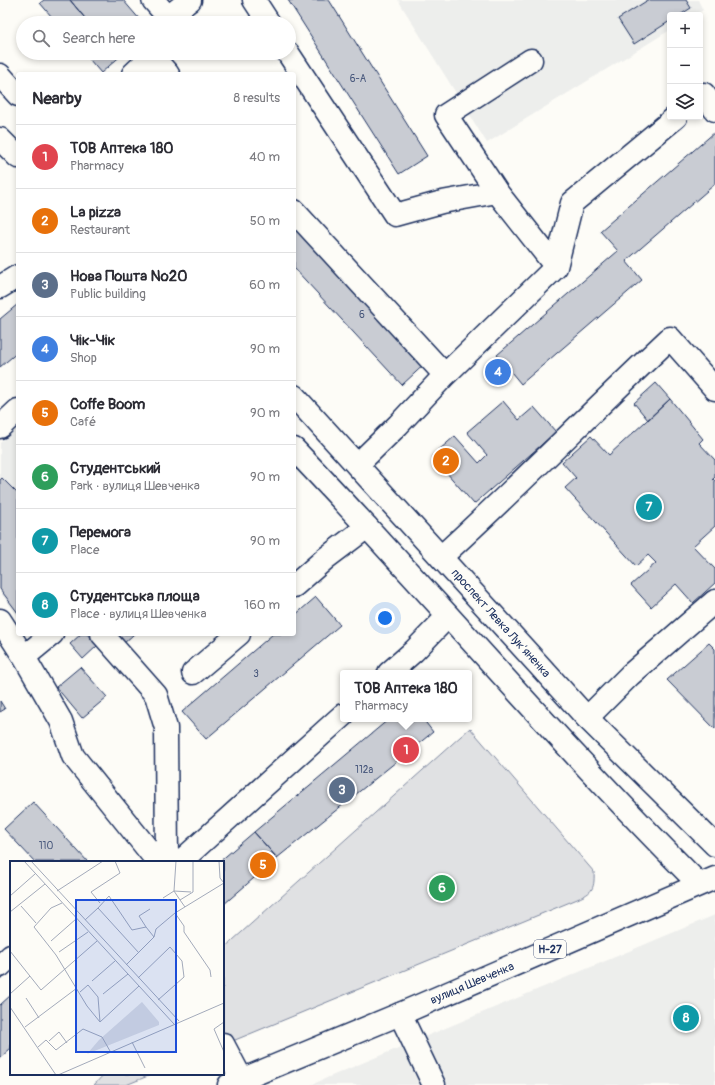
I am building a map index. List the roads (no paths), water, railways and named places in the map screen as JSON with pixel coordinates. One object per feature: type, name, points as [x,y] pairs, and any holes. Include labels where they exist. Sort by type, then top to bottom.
[{"type":"main road","points":[[153,0],[164,16]]},
{"type":"main road","points":[[172,16],[190,0]]},
{"type":"main road","points":[[254,0],[264,16]]},
{"type":"main road","points":[[135,72],[147,60]]},
{"type":"main road","points":[[156,60],[166,72]]},
{"type":"main road","points":[[293,60],[395,215],[442,202],[497,192]]},
{"type":"main road","points":[[531,60],[446,115],[497,192],[556,267]]},
{"type":"main road","points":[[0,75],[16,93]]},
{"type":"main road","points":[[357,465],[556,267],[572,203],[672,120]]},
{"type":"main road","points":[[0,139],[16,156]]},
{"type":"main road","points":[[296,213],[446,375]]},
{"type":"main road","points":[[0,287],[16,277]]},
{"type":"main road","points":[[441,557],[485,517],[670,338],[715,389]]},
{"type":"main road","name":"проспект Левка Лукʼяненка","points":[[296,398],[587,718],[715,845]]},
{"type":"main road","points":[[0,426],[16,412]]},
{"type":"main road","points":[[296,451],[647,833],[707,881]]},
{"type":"main road","points":[[296,584],[326,558],[367,527]]},
{"type":"main road","points":[[587,718],[630,674],[715,601]]},
{"type":"main road","points":[[393,670],[448,616]]},
{"type":"main road","points":[[2,629],[24,657],[61,721],[73,756],[157,861]]},
{"type":"main road","points":[[24,657],[50,636]]},
{"type":"main road","points":[[104,636],[156,695],[166,728],[167,861]]},
{"type":"main road","points":[[193,674],[237,636]]},
{"type":"main road","points":[[181,861],[340,718]]},
{"type":"main road","name":"вулиця Шевченка","points":[[235,1082],[400,1014],[707,881]]},
{"type":"main road","points":[[0,966],[10,957]]},
{"type":"main road","points":[[400,1014],[434,1085]]},
{"type":"main road","points":[[224,1047],[235,1082]]},
{"type":"place","name":"Чік-Чік","points":[[498,372]]},
{"type":"place","name":"La pizza","points":[[446,461]]},
{"type":"place","name":"Перемога","points":[[649,507]]},
{"type":"place","name":"ТОВ Аптека 180","points":[[406,750]]},
{"type":"place","name":"Нова Пошта №20","points":[[342,790]]},
{"type":"place","name":"Coffe Boom","points":[[263,865]]},
{"type":"place","name":"Студентський","points":[[442,888]]},
{"type":"place","name":"Студентська площа","points":[[686,1018]]}]
